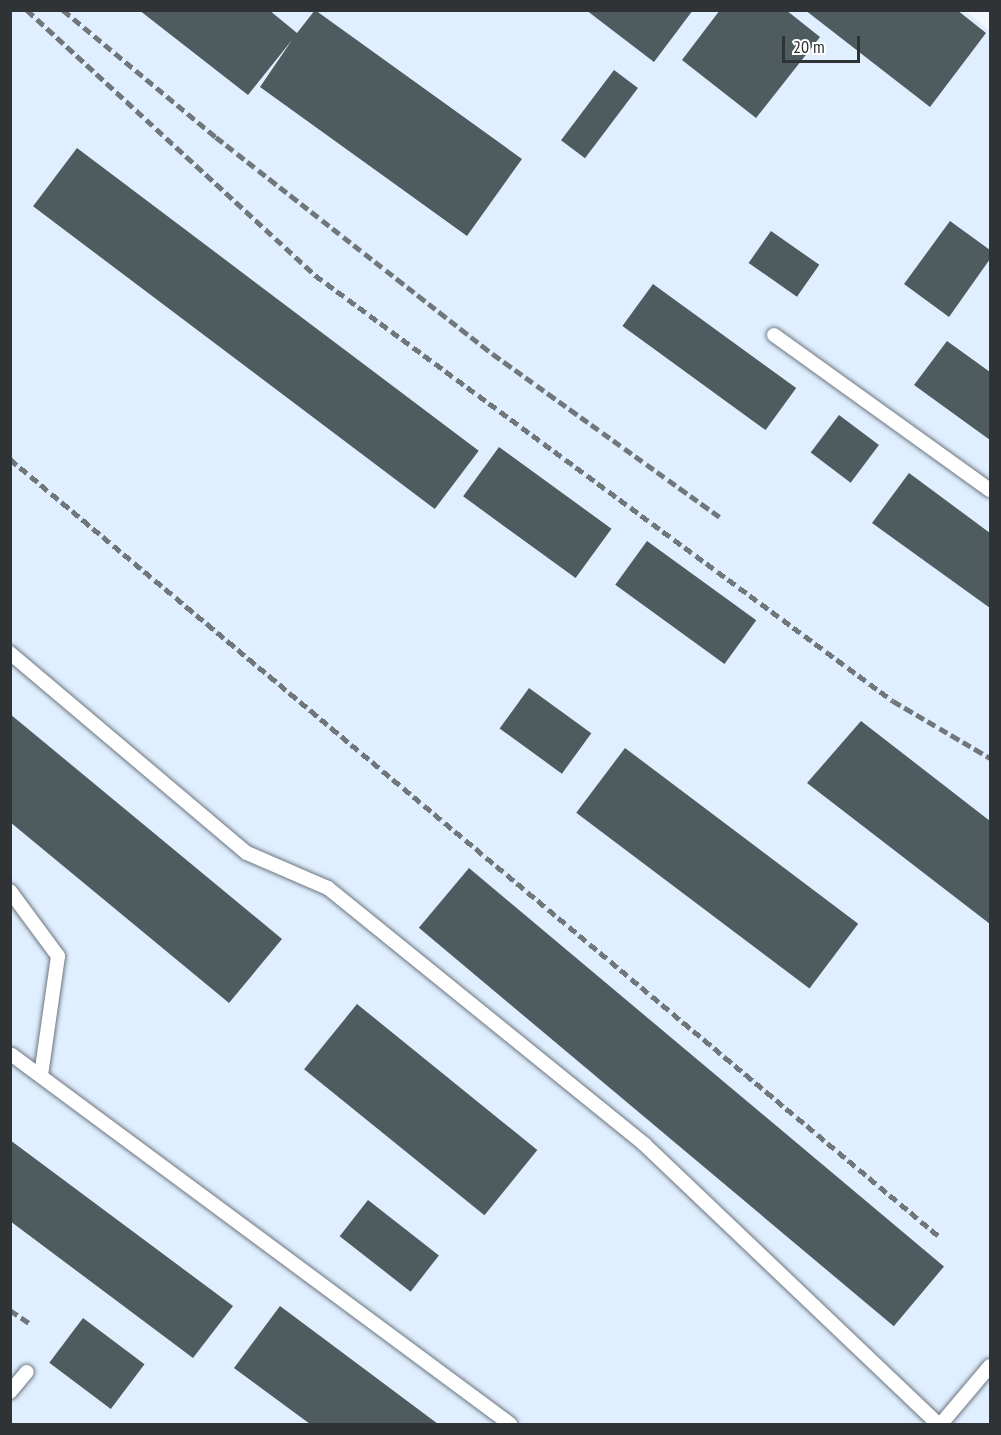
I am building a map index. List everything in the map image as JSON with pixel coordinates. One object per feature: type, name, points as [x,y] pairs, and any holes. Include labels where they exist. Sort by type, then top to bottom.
[{"type":"lane","points":[[774,335],[990,490]]},
{"type":"lane","points":[[10,653],[247,854],[328,888],[644,1144],[940,1425],[990,1366]]},
{"type":"lane","points":[[10,891],[58,957],[41,1076]]},
{"type":"lane","points":[[12,1055],[510,1425]]},
{"type":"lane","points":[[10,1392],[27,1372]]},
{"type":"shaded area","points":[[964,10],[990,31],[990,1424],[11,1424],[10,11]]},
{"type":"building","points":[[139,10],[269,10],[297,33],[315,10],[522,159],[467,236],[260,87],[292,40],[248,95]]},
{"type":"building","points":[[586,10],[693,10],[654,62]]},
{"type":"building","points":[[720,10],[786,10],[820,37],[756,118],[682,60]]},
{"type":"building","points":[[805,10],[957,10],[986,33],[930,107]]},
{"type":"building","points":[[614,70],[638,88],[585,158],[561,140]]},
{"type":"building","points":[[77,148],[479,451],[435,509],[33,206]]},
{"type":"building","points":[[950,221],[990,250],[990,259],[949,317],[904,284]]},
{"type":"building","points":[[771,231],[819,265],[797,297],[749,263]]},
{"type":"building","points":[[653,284],[796,388],[766,430],[622,326]]},
{"type":"building","points":[[947,341],[990,372],[990,440],[914,385]]},
{"type":"building","points":[[839,415],[879,445],[851,483],[811,453]]},
{"type":"building","points":[[499,447],[611,529],[576,578],[463,496]]},
{"type":"building","points":[[909,473],[990,533],[990,608],[872,523]]},
{"type":"building","points":[[647,541],[756,620],[724,664],[615,585]]},
{"type":"building","points":[[529,688],[591,733],[562,774],[500,728]]},
{"type":"building","points":[[10,714],[282,939],[229,1003],[10,822]]},
{"type":"building","points":[[861,721],[990,821],[990,924],[807,783]]},
{"type":"building","points":[[625,748],[858,924],[809,988],[576,813]]},
{"type":"building","points":[[469,868],[944,1267],[894,1326],[419,928]]},
{"type":"building","points":[[357,1004],[537,1150],[484,1215],[304,1069]]},
{"type":"building","points":[[10,1140],[233,1306],[193,1358],[10,1221]]},
{"type":"building","points":[[368,1200],[439,1255],[411,1292],[340,1236]]},
{"type":"building","points":[[280,1306],[438,1424],[310,1424],[234,1368]]},
{"type":"building","points":[[83,1318],[144,1364],[111,1409],[49,1363]]},
{"type":"railway","points":[[27,10],[315,275],[893,701],[990,758]]},
{"type":"railway","points":[[63,10],[216,137],[493,354],[720,517]]},
{"type":"railway","points":[[10,459],[941,1238]]},
{"type":"railway","points":[[10,1310],[29,1323]]}]
